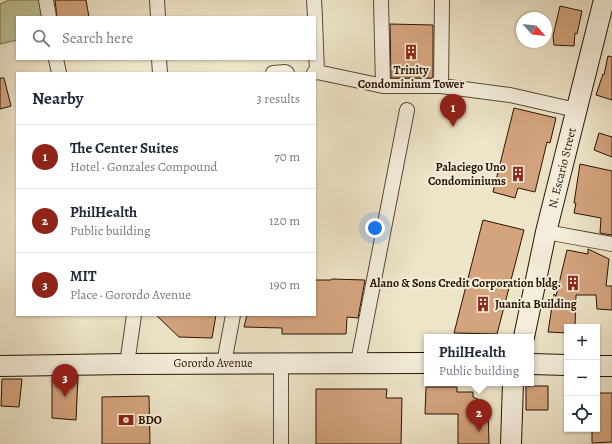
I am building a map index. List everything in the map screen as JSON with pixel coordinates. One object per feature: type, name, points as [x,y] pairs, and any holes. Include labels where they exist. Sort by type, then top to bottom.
[{"type":"main road","name":"N. Escario Street","points":[[525,334],[546,232],[603,4]]},
{"type":"main road","name":"Gorordo Avenue","points":[[0,366],[424,362]]},
{"type":"main road","points":[[534,364],[564,365]]},
{"type":"main road","points":[[600,366],[612,366]]},
{"type":"main road","points":[[511,444],[513,386]]},
{"type":"street","points":[[46,0],[49,16]]},
{"type":"street","points":[[157,0],[158,16]]},
{"type":"street","points":[[314,0],[315,16]]},
{"type":"street","points":[[381,0],[383,86]]},
{"type":"street","points":[[441,86],[442,0]]},
{"type":"street","points":[[56,60],[58,72]]},
{"type":"street","points":[[159,60],[160,72]]},
{"type":"street","points":[[316,60],[316,72],[383,86],[441,86],[510,94],[576,110]]},
{"type":"street","points":[[358,362],[407,110]]},
{"type":"street","points":[[546,232],[612,244]]},
{"type":"street","points":[[127,364],[134,316]]},
{"type":"street","points":[[224,363],[234,316]]},
{"type":"street","points":[[280,444],[281,363]]},
{"type":"green space","points":[[9,0],[51,0],[55,16],[16,16],[16,40],[0,44],[0,4]]},
{"type":"building","points":[[55,0],[86,0],[89,16],[57,16]]},
{"type":"building","points":[[560,6],[582,11],[577,34],[575,33],[574,46],[554,45],[553,36]]},
{"type":"building","name":"Trinity Condominium Tower","points":[[390,24],[433,25],[433,78],[391,78]]},
{"type":"building","points":[[608,56],[612,57],[612,100],[596,95],[603,74],[604,75]]},
{"type":"building","points":[[0,78],[4,78],[11,106],[0,109]]},
{"type":"building","points":[[514,108],[556,118],[550,143],[547,142],[535,192],[518,188],[515,198],[493,192]]},
{"type":"building","points":[[599,133],[612,137],[612,157],[594,150]]},
{"type":"building","points":[[580,164],[612,171],[612,235],[600,233],[601,218],[574,213],[576,203],[574,203]]},
{"type":"building","points":[[483,220],[524,230],[497,334],[454,333]]},
{"type":"building","points":[[588,249],[609,259],[606,286],[612,286],[612,310],[597,309],[596,295],[576,295],[575,324],[564,324],[564,333],[548,332],[554,294],[556,296],[567,250],[588,254]]},
{"type":"building","points":[[316,280],[365,280],[358,318],[347,317],[346,334],[282,334],[282,328],[244,327],[247,316],[316,316]]},
{"type":"building","points":[[157,316],[216,316],[212,338],[179,337]]},
{"type":"building","points":[[78,376],[76,420],[52,418],[52,377]]},
{"type":"building","points":[[2,379],[22,379],[19,407],[1,406]]},
{"type":"building","points":[[526,386],[548,386],[548,410],[526,410]]},
{"type":"building","points":[[426,387],[457,387],[457,392],[473,392],[473,397],[484,402],[488,407],[489,444],[458,444],[458,414],[425,414]]},
{"type":"building","points":[[316,389],[387,389],[386,398],[402,398],[401,444],[316,444]]},
{"type":"building","points":[[600,393],[612,393],[612,442],[592,443],[592,432],[600,432]]},
{"type":"building","name":"BDO","points":[[149,396],[150,444],[102,444],[102,397]]},
{"type":"place","name":"Trinity Condominium Tower","points":[[411,52]]},
{"type":"place","name":"The Center Suites","points":[[453,127]]},
{"type":"place","name":"Palaciego Uno Condominiums","points":[[518,174]]},
{"type":"place","name":"Alano & Sons Credit Corporation bldg.","points":[[573,283]]},
{"type":"place","name":"Juanita Building","points":[[483,304]]},
{"type":"place","name":"MIT","points":[[65,397]]},
{"type":"place","name":"BDO","points":[[126,420]]},
{"type":"place","name":"PhilHealth","points":[[479,432]]}]
